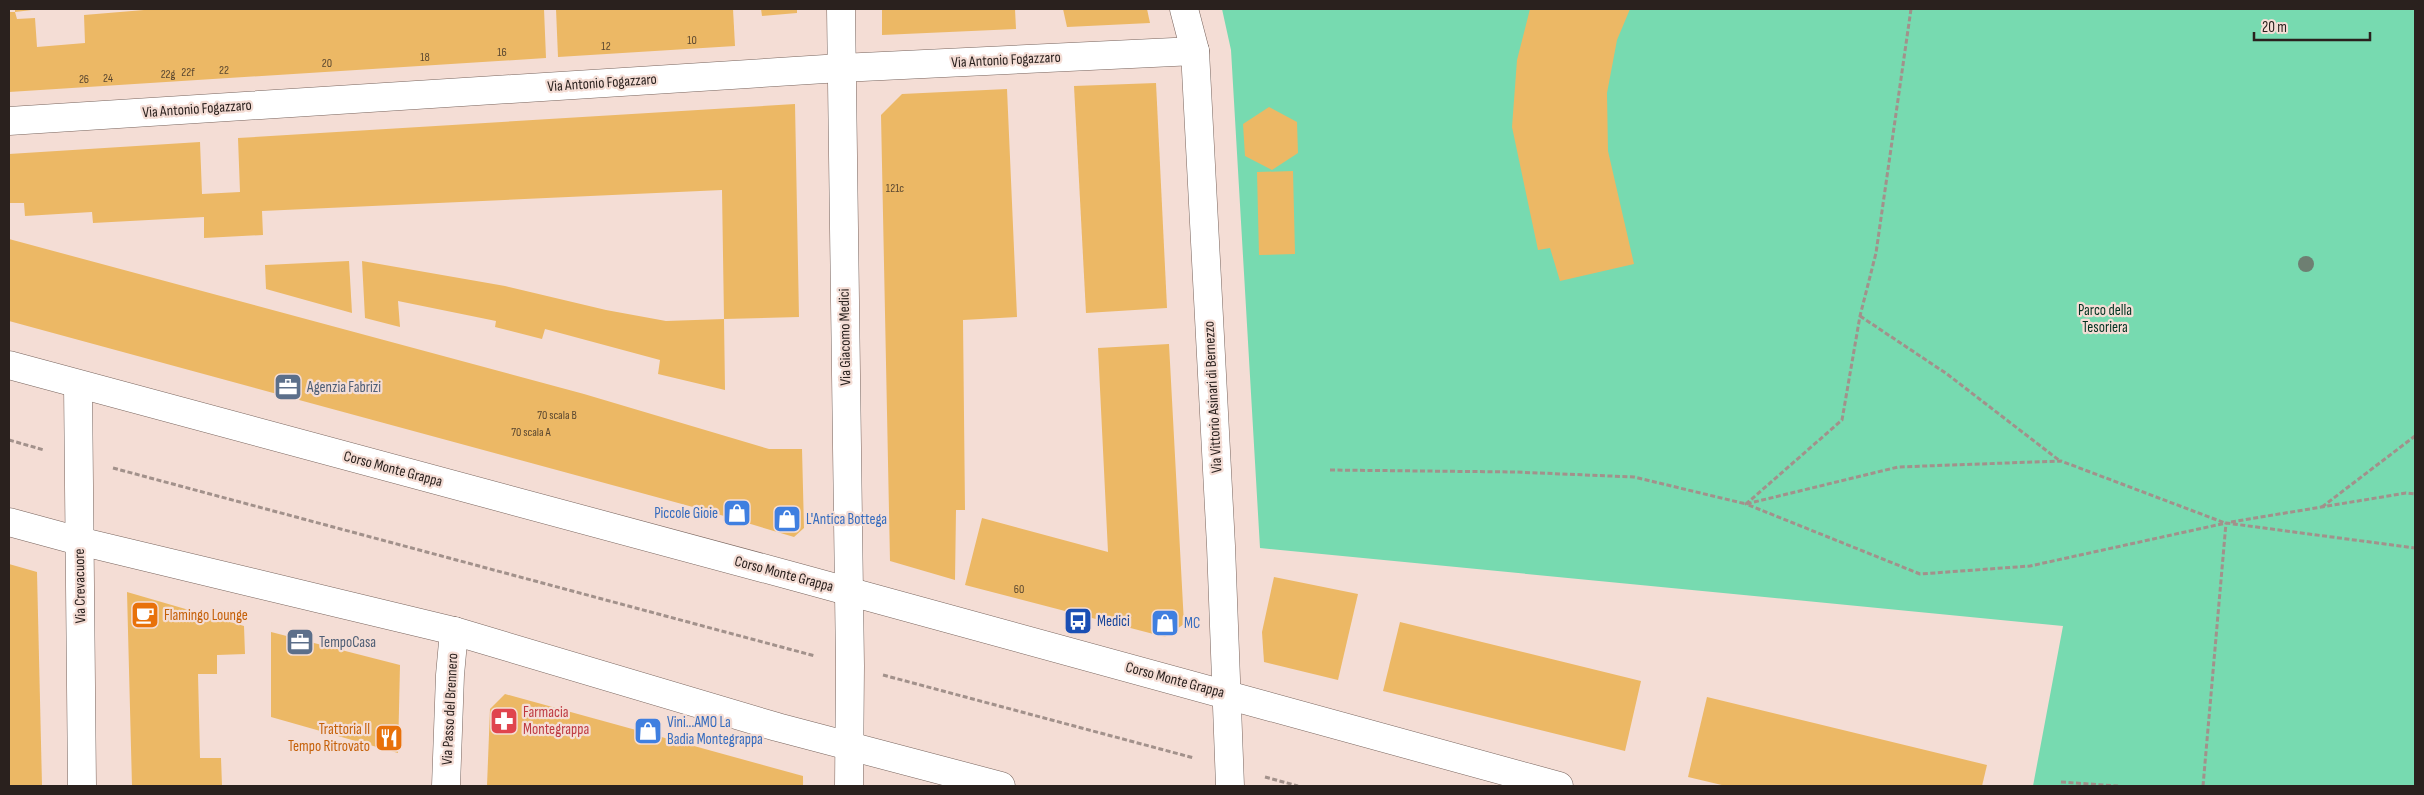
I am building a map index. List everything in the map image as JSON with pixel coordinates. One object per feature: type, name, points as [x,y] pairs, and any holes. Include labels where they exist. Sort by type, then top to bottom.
[{"type":"street","name":"Via Giacomo Medici","points":[[841,9],[850,666],[849,786]]},
{"type":"street","name":"Via Vittorio Asinari di Bernezzo","points":[[1184,9],[1195,51],[1228,695],[1230,777]]},
{"type":"street","name":"Via Antonio Fogazzaro","points":[[9,121],[841,68],[1195,51]]},
{"type":"street","name":"Corso Monte Grappa","points":[[9,365],[1559,786]]},
{"type":"street","name":"Via Crevacuore","points":[[78,385],[78,541],[82,786]]},
{"type":"street","points":[[9,522],[78,541],[454,632],[777,727],[1001,786]]},
{"type":"street","name":"Via Passo del Brennero","points":[[446,786],[450,675],[454,632]]},
{"type":"path","points":[[1746,504],[1842,420],[1860,316],[1876,253],[1911,9]]},
{"type":"path","points":[[1860,316],[1947,374],[2061,461],[2226,523],[2415,548]]},
{"type":"path","points":[[2322,507],[2415,436]]},
{"type":"path","points":[[9,440],[850,666],[1230,777],[1298,786]]},
{"type":"path","points":[[1746,504],[1898,467],[2061,461]]},
{"type":"path","points":[[1330,470],[1515,472],[1634,477],[1746,504],[1920,574],[2030,566],[2226,523],[2406,493],[2415,494]]},
{"type":"path","points":[[2203,786],[2226,523]]},
{"type":"path","points":[[2061,782],[2118,786]]},
{"type":"green space","name":"Parco della Tesoriera","points":[[1222,9],[2415,9],[2415,786],[2033,786],[2063,626],[1260,548],[1231,50]]},
{"type":"building","points":[[15,9],[40,9],[15,12]]},
{"type":"building","points":[[144,9],[544,9],[546,58],[9,92],[9,12],[15,12],[17,19],[35,18],[37,47],[85,43],[84,15]]},
{"type":"building","points":[[556,9],[733,9],[735,46],[558,57]]},
{"type":"building","points":[[761,9],[797,9],[797,13],[762,16]]},
{"type":"building","points":[[882,9],[1015,9],[1016,29],[882,35]]},
{"type":"building","points":[[1063,9],[1147,9],[1150,23],[1067,27]]},
{"type":"building","points":[[1530,9],[1630,9],[1617,40],[1607,93],[1608,151],[1634,264],[1560,281],[1550,248],[1538,250],[1512,127],[1517,60]]},
{"type":"building","points":[[1156,83],[1167,308],[1086,313],[1074,86]]},
{"type":"building","points":[[1007,89],[1017,317],[963,320],[965,510],[956,510],[955,580],[890,561],[881,115],[902,94]]},
{"type":"building","points":[[795,104],[799,317],[724,319],[722,190],[262,211],[263,235],[204,238],[204,217],[93,223],[92,212],[25,216],[24,203],[9,203],[9,154],[200,142],[202,194],[240,192],[238,138]]},
{"type":"building","points":[[1269,107],[1297,122],[1298,153],[1272,170],[1245,156],[1243,124]]},
{"type":"building","points":[[1293,171],[1295,254],[1259,255],[1257,172]]},
{"type":"building","points":[[9,239],[584,394],[769,449],[802,449],[804,528],[794,537],[704,510],[9,321]]},
{"type":"building","points":[[349,261],[352,313],[266,289],[265,265]]},
{"type":"building","points":[[362,261],[505,286],[606,310],[666,321],[724,319],[725,390],[658,374],[660,360],[545,329],[542,339],[495,327],[496,321],[398,301],[400,327],[365,318]]},
{"type":"building","points":[[1169,344],[1184,624],[1165,637],[965,585],[982,518],[1108,552],[1098,348]]},
{"type":"building","points":[[9,564],[37,572],[42,786],[9,786]]},
{"type":"building","points":[[1274,577],[1358,594],[1338,680],[1264,662],[1262,632]]},
{"type":"building","points":[[127,592],[244,626],[245,654],[217,655],[217,674],[198,674],[200,758],[221,758],[222,786],[132,786]]},
{"type":"building","points":[[1400,622],[1641,681],[1625,751],[1383,691]]},
{"type":"building","points":[[271,632],[400,665],[398,753],[271,717]]},
{"type":"building","points":[[505,694],[803,776],[803,786],[487,786],[490,709]]},
{"type":"building","points":[[1707,697],[1987,765],[1982,786],[1726,786],[1688,777]]},
{"type":"place","name":"Agenzia Fabrizi","points":[[288,387]]},
{"type":"place","name":"Piccole Gioie","points":[[737,513]]},
{"type":"place","name":"L'Antica Bottega","points":[[787,519]]},
{"type":"place","name":"Flamingo Lounge","points":[[145,615]]},
{"type":"place","name":"Medici","points":[[1078,621]]},
{"type":"place","name":"MC","points":[[1165,623]]},
{"type":"place","name":"TempoCasa","points":[[300,642]]},
{"type":"place","name":"Farmacia Montegrappa","points":[[504,721]]},
{"type":"place","name":"Vini...AMO La Badia Montegrappa","points":[[648,731]]},
{"type":"place","name":"Trattoria Il Tempo Ritrovato","points":[[389,738]]}]
